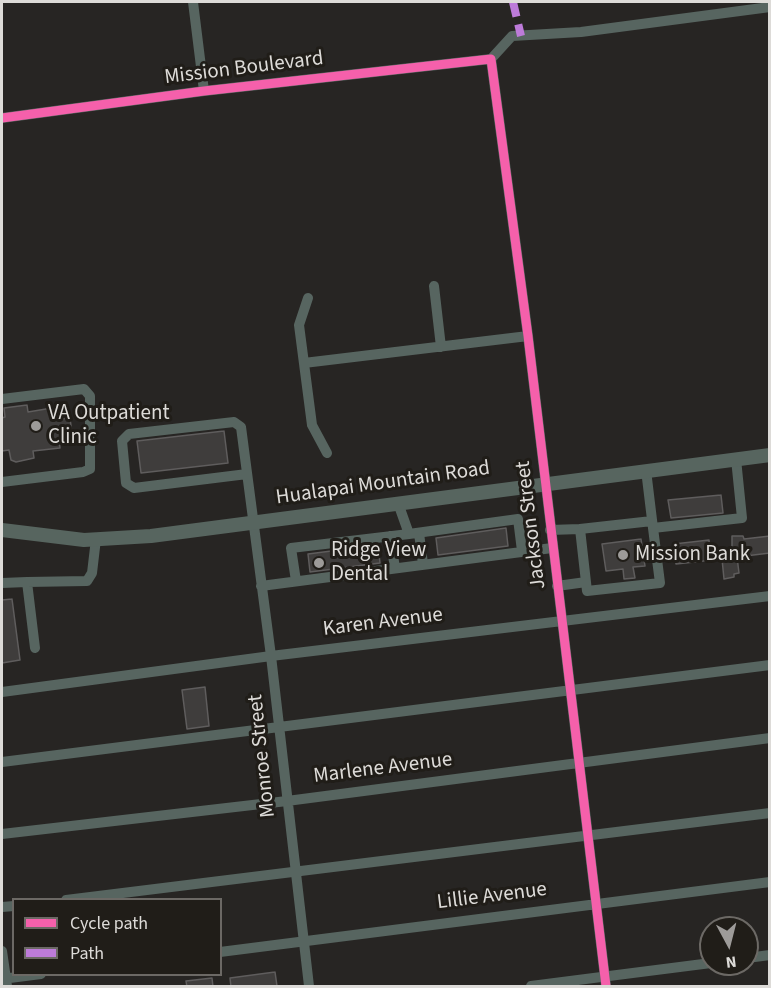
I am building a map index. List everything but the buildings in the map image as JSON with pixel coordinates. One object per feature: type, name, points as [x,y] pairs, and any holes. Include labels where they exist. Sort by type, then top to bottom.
[{"type":"main road","name":"Hualapai Mountain Road","points":[[2,530],[54,538],[96,539],[151,536],[770,455]]},
{"type":"street","points":[[192,2],[204,92]]},
{"type":"street","points":[[490,59],[512,36],[581,32],[770,7]]},
{"type":"street","name":"Mission Boulevard","points":[[2,118],[490,59]]},
{"type":"street","name":"Jackson Street","points":[[490,59],[528,336],[605,982]]},
{"type":"street","points":[[434,286],[441,346]]},
{"type":"street","points":[[308,297],[299,325],[312,425],[327,453]]},
{"type":"street","points":[[304,363],[528,336]]},
{"type":"street","points":[[2,399],[84,388],[90,396],[90,468],[84,472],[2,482]]},
{"type":"street","name":"Monroe Street","points":[[247,474],[134,488],[126,483],[122,441],[129,434],[234,422],[241,427],[271,656],[309,987]]},
{"type":"street","points":[[550,530],[742,518],[736,459]]},
{"type":"street","points":[[580,529],[587,591],[660,583],[646,470]]},
{"type":"street","points":[[398,503],[414,533],[423,564]]},
{"type":"street","points":[[296,581],[291,548],[518,519],[522,551]]},
{"type":"street","points":[[390,536],[396,568]]},
{"type":"street","points":[[2,583],[87,581],[92,573],[96,539]]},
{"type":"street","points":[[261,586],[552,548]]},
{"type":"street","points":[[27,582],[35,648]]},
{"type":"street","points":[[557,586],[586,582]]},
{"type":"street","name":"Karen Avenue","points":[[2,692],[271,656],[770,596]]},
{"type":"street","points":[[2,762],[770,665]]},
{"type":"street","name":"Marlene Avenue","points":[[2,834],[287,801],[770,738]]},
{"type":"street","points":[[82,898],[770,813]]},
{"type":"street","name":"Lillie Avenue","points":[[222,952],[770,882]]},
{"type":"street","points":[[2,951],[5,982],[36,976]]},
{"type":"street","points":[[531,987],[605,982],[699,965]]},
{"type":"marked path","points":[[513,2],[521,36]]},
{"type":"cycle path","points":[[2,118],[204,91],[491,59],[528,336],[606,986]]},
{"type":"place","name":"VA Outpatient Clinic","points":[[36,426]]},
{"type":"place","name":"Mission Bank","points":[[623,555]]},
{"type":"place","name":"Ridge View Dental","points":[[319,563]]}]
